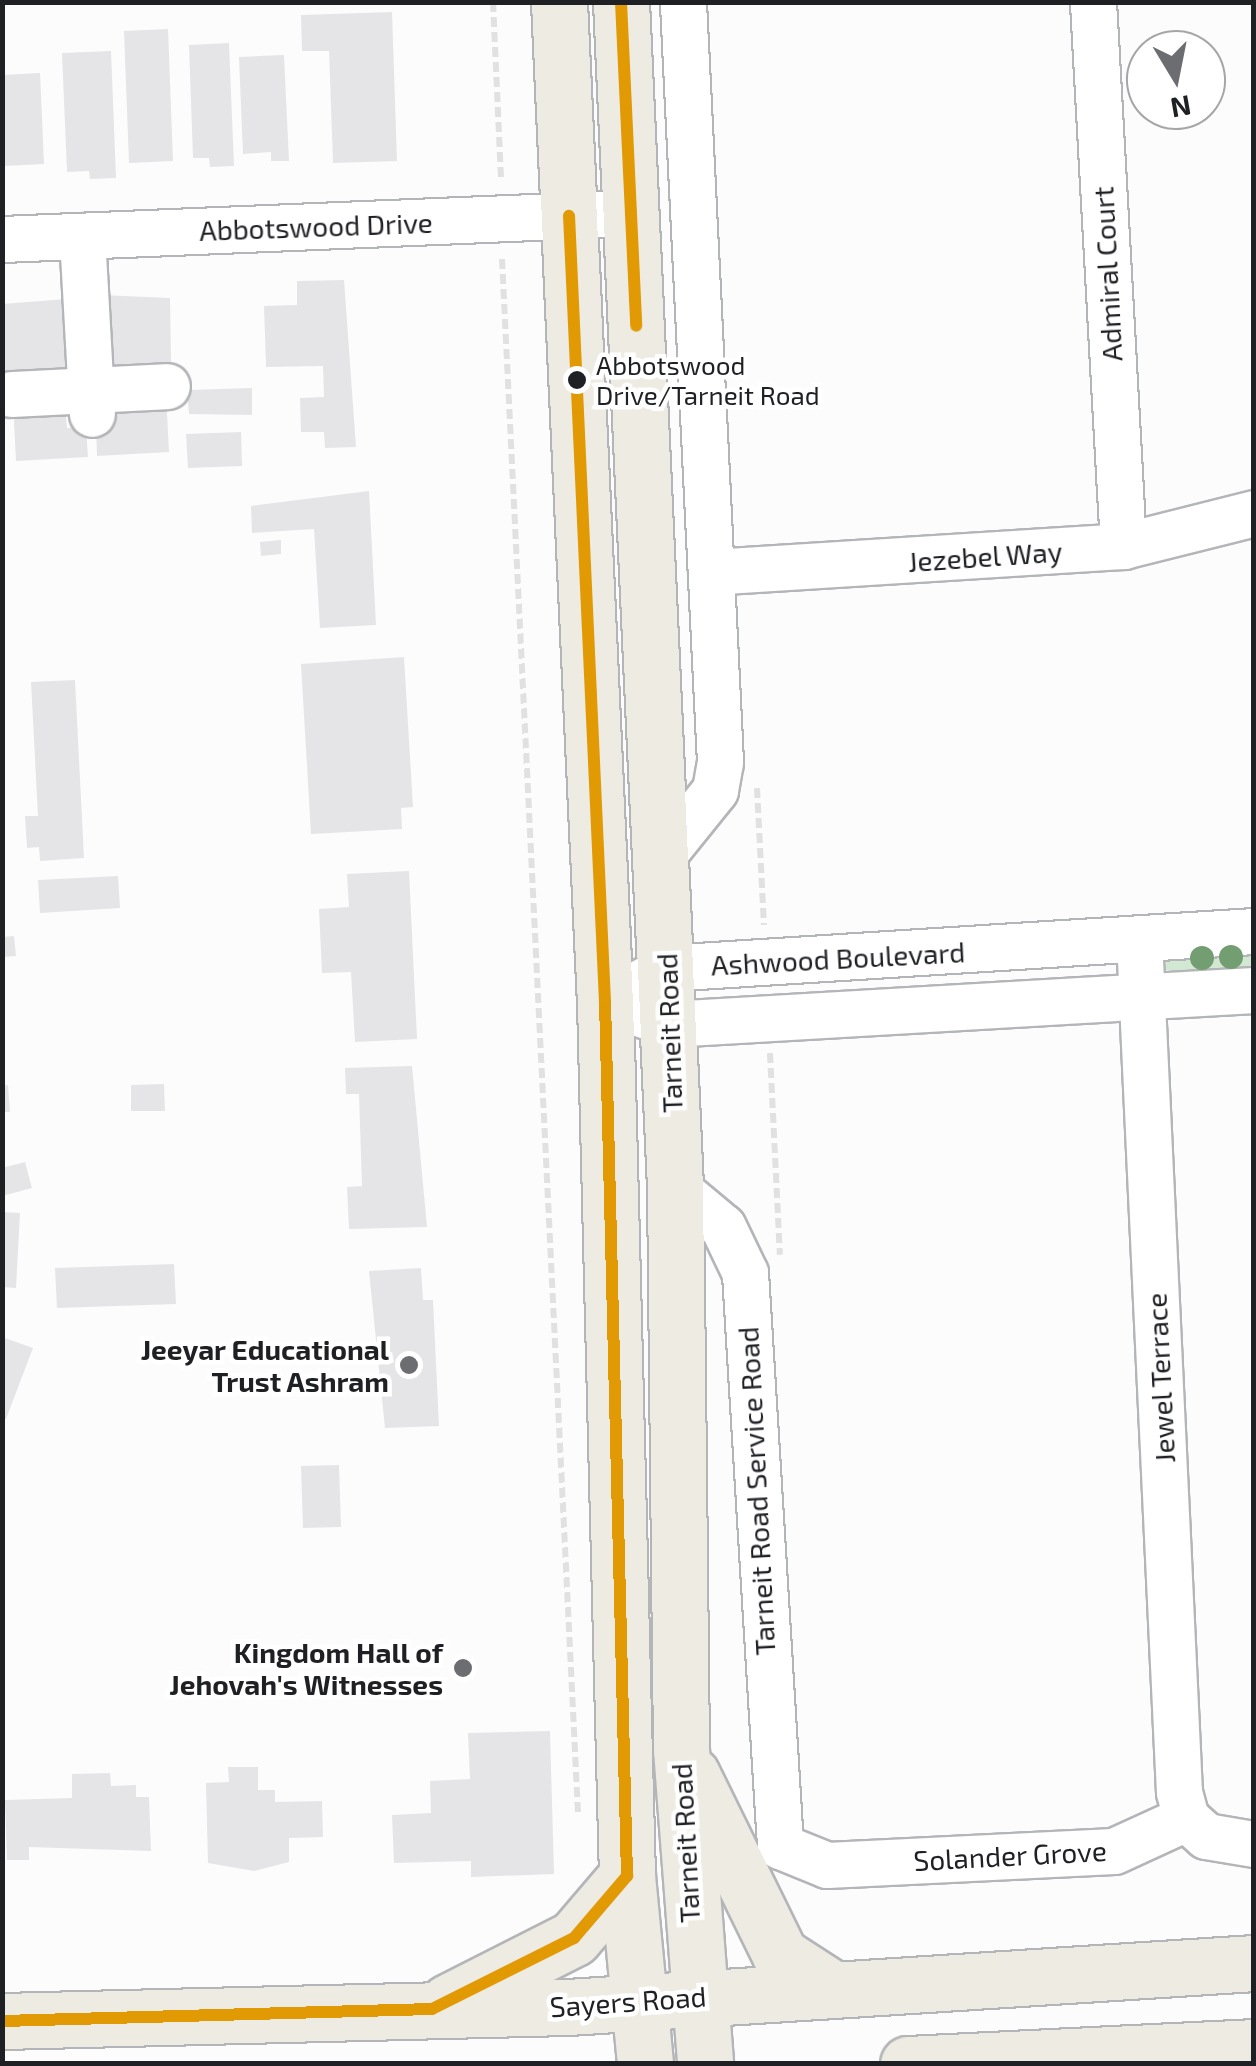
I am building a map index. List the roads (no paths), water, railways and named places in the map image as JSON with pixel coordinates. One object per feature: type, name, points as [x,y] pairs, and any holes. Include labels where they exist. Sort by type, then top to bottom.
[{"type":"main road","points":[[559,2],[604,1002],[627,1876],[635,2003],[646,2064]]},
{"type":"main road","name":"Tarneit Road","points":[[620,2],[675,1188],[681,1749],[695,1994],[705,2064]]},
{"type":"main road","points":[[681,1749],[780,1955],[833,1989]]},
{"type":"main road","points":[[432,2010],[574,1938],[627,1876]]},
{"type":"main road","name":"Sayers Road","points":[[2,2022],[635,2003],[695,1994],[1254,1963]]},
{"type":"main road","points":[[936,2063],[1170,2057],[1254,2047]]},
{"type":"street","points":[[661,857],[718,782],[684,2]]},
{"type":"street","name":"Admiral Court","points":[[1093,2],[1122,546]]},
{"type":"street","name":"Abbotswood Drive","points":[[2,239],[630,213]]},
{"type":"street","points":[[82,236],[91,402]]},
{"type":"street","points":[[11,394],[91,402],[168,386]]},
{"type":"street","name":"Jezebel Way","points":[[711,572],[1122,546],[1254,513]]},
{"type":"street","name":"Ashwood Boulevard","points":[[604,1002],[666,968],[1254,931]]},
{"type":"street","name":"Jewel Terrace","points":[[1139,938],[1186,1818]]},
{"type":"street","name":"Ashwood Boulevard","points":[[604,1002],[669,1024],[1254,990]]},
{"type":"street","name":"Tarneit Road Service Road","points":[[675,1188],[735,1241],[746,1274],[773,1824]]},
{"type":"street","points":[[1186,1818],[1206,1836],[1254,1844]]},
{"type":"street","name":"Solander Grove","points":[[773,1824],[786,1852],[827,1865],[1114,1851],[1186,1818]]},
{"type":"place","name":"Abbotswood Drive/Tarneit Road","points":[[577,380]]},
{"type":"place","name":"Jeeyar Educational Trust Ashram","points":[[409,1365]]},
{"type":"place","name":"Kingdom Hall of Jehovah's Witnesses","points":[[463,1668]]}]
